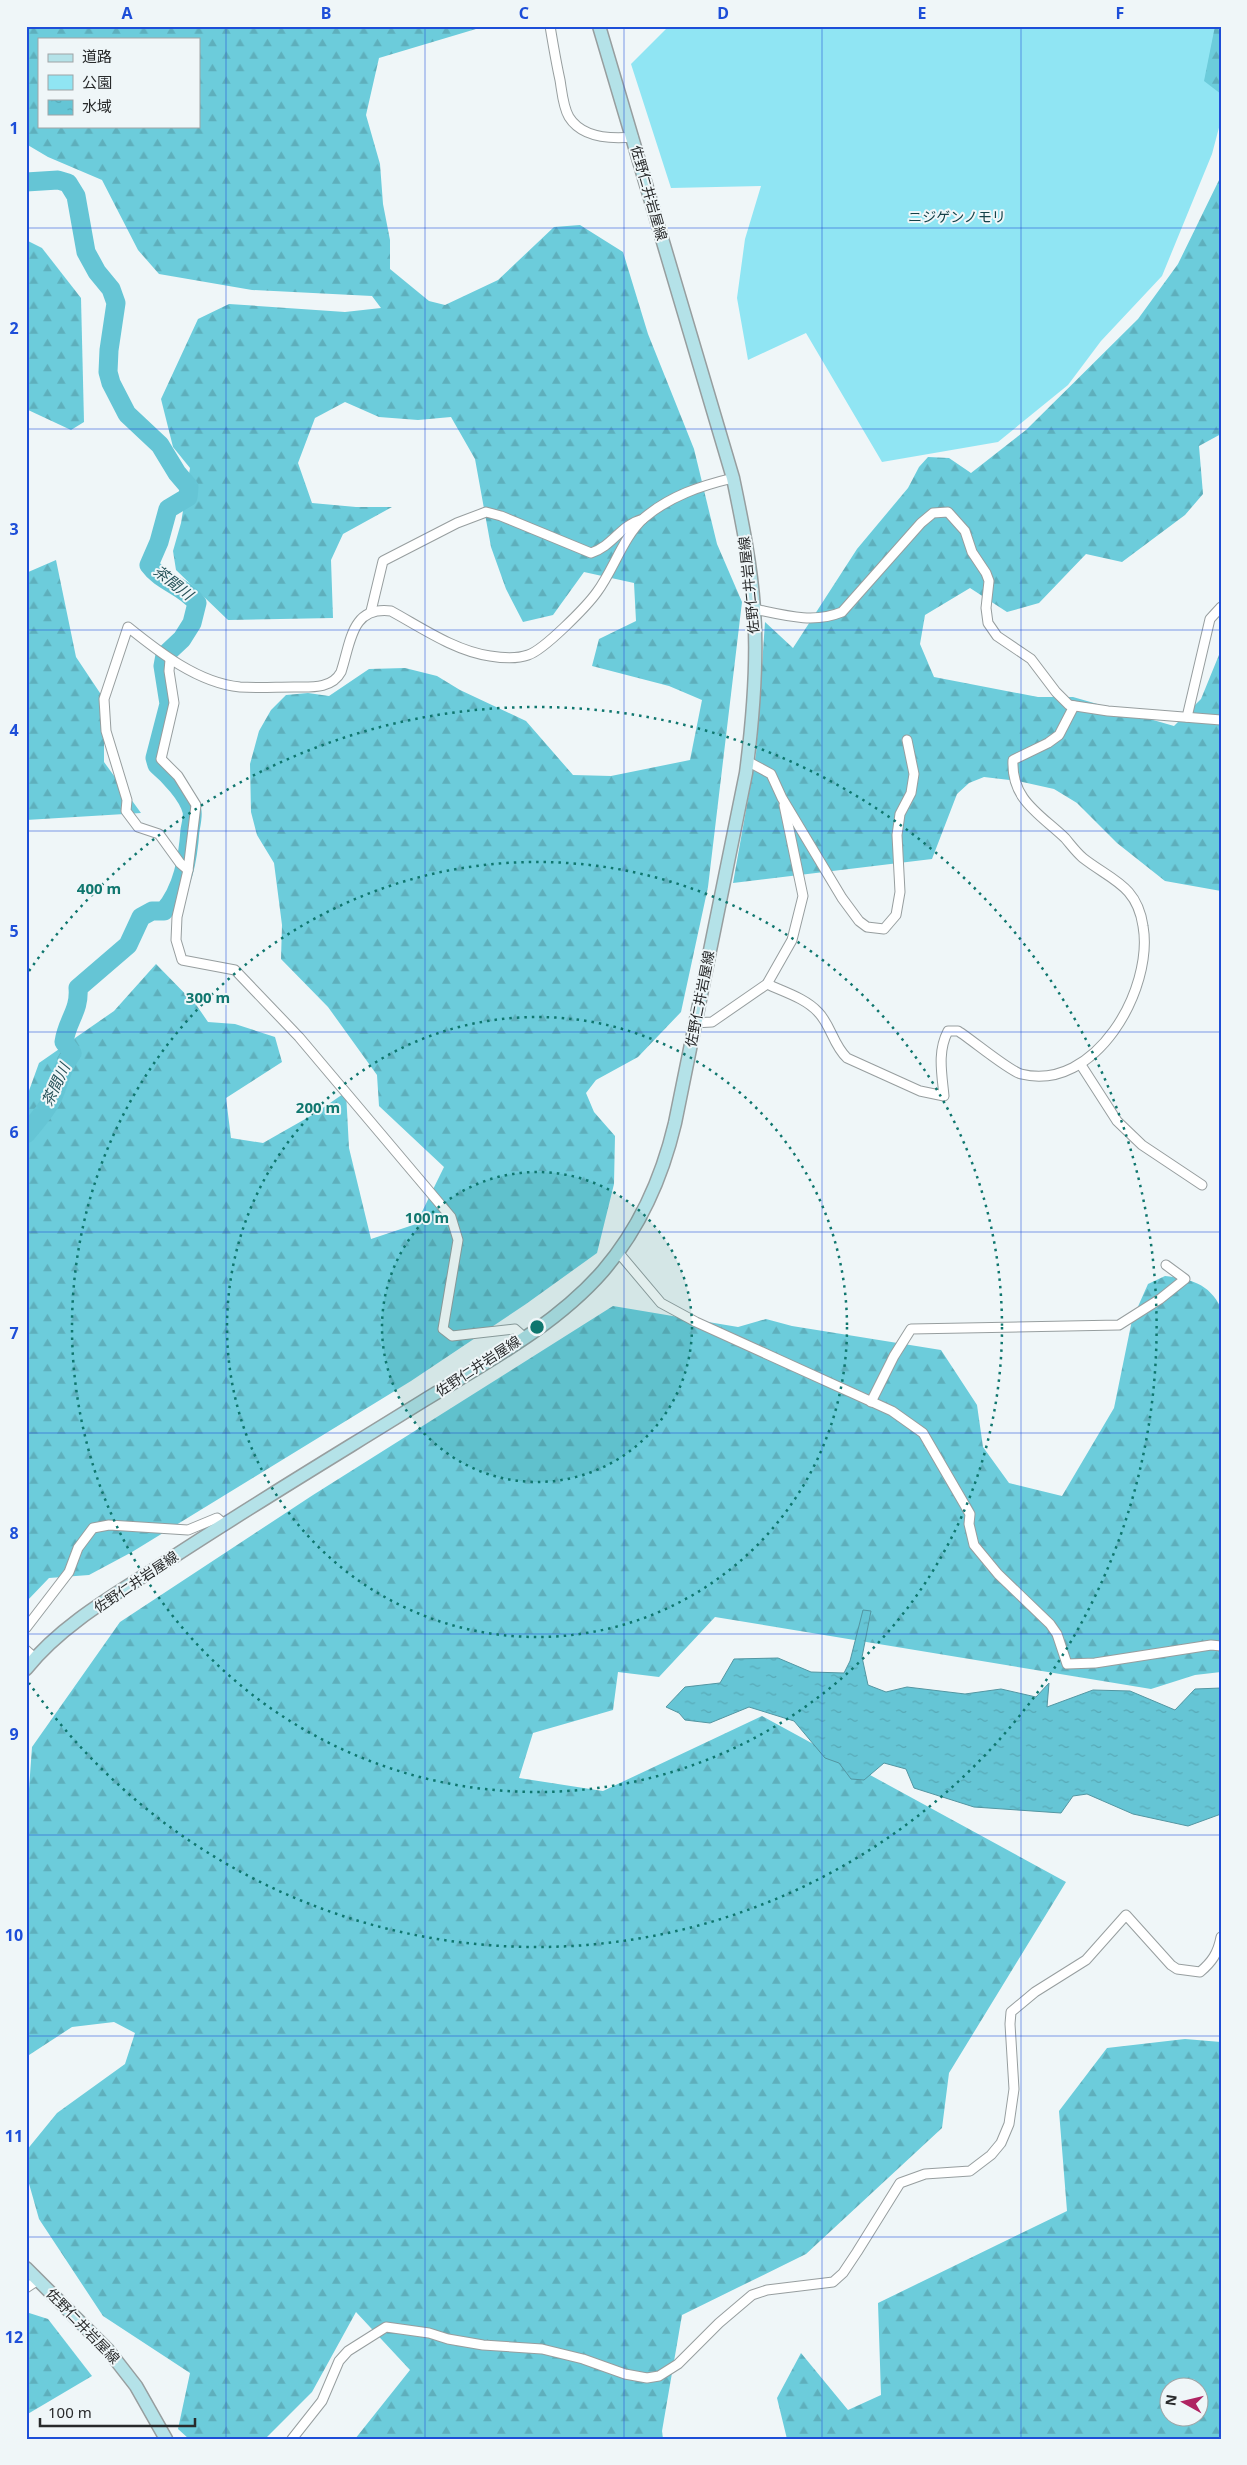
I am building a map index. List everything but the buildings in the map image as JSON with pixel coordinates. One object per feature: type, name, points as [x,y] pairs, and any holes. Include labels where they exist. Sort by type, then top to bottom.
[{"type":"main road","name":"佐野仁井岩屋線","points":[[26,1669],[31,1654],[55,1640],[109,1599],[224,1524],[524,1337],[568,1306],[586,1289],[618,1252],[644,1211],[670,1144],[737,823],[747,761],[753,696],[754,609],[742,522],[733,478],[599,27]]},
{"type":"main road","name":"佐野仁井岩屋線","points":[[26,2268],[108,2350],[136,2386],[166,2439]]},
{"type":"street","points":[[550,26],[563,99],[569,117],[578,127],[597,135],[610,139],[633,137]]},
{"type":"street","points":[[188,870],[180,863],[159,834],[138,827],[126,811],[126,800],[106,731],[104,699],[128,627],[167,658],[224,684],[241,687],[314,687],[331,683],[338,678],[341,672],[356,624],[361,617],[371,611],[391,611],[455,645],[489,656],[512,658],[529,655],[543,647],[597,592],[626,543],[643,519],[671,499],[698,486],[733,478]]},
{"type":"street","points":[[371,611],[383,561],[456,523],[486,512],[591,552],[602,549],[632,522],[643,519]]},
{"type":"street","points":[[754,609],[810,619],[828,618],[842,612],[921,523],[933,513],[948,512],[965,531],[972,552],[989,581],[986,608],[988,623],[997,636],[1031,659],[1056,692],[1069,705],[1108,711],[1221,720]]},
{"type":"street","points":[[1188,717],[1210,619],[1221,608]]},
{"type":"street","points":[[167,658],[174,703],[161,760],[178,776],[196,805],[188,870],[177,917],[176,940],[182,960],[235,970],[299,1037],[451,1217],[458,1240],[443,1329],[452,1336],[515,1329],[524,1337]]},
{"type":"street","points":[[767,984],[802,1000],[818,1012],[838,1049],[847,1058],[920,1091],[944,1096],[940,1060],[943,1040],[948,1031],[958,1031],[1019,1073],[1036,1076],[1062,1074],[1081,1065],[1104,1043],[1123,1015],[1140,972],[1144,945],[1143,926],[1131,895],[1113,876],[1082,858],[1064,837],[1032,810],[1021,793],[1012,771],[1013,760],[1048,743],[1058,735],[1074,706]]},
{"type":"street","points":[[747,761],[771,774],[782,798],[842,898],[860,921],[868,927],[884,929],[896,916],[900,892],[897,835],[900,814],[911,793],[914,774],[907,740]]},
{"type":"street","points":[[694,1023],[712,1022],[767,984],[792,940],[803,896],[782,798]]},
{"type":"street","points":[[1081,1065],[1117,1120],[1142,1145],[1202,1185]]},
{"type":"street","points":[[618,1252],[661,1303],[696,1322],[892,1411],[923,1434],[970,1514],[969,1524],[974,1545],[998,1574],[1058,1634],[1067,1664],[1096,1663],[1212,1645],[1221,1646]]},
{"type":"street","points":[[871,1402],[889,1364],[911,1329],[1119,1325],[1160,1299],[1185,1280],[1166,1265]]},
{"type":"street","points":[[26,1628],[69,1572],[78,1548],[94,1528],[108,1525],[188,1530],[217,1518],[224,1524]]},
{"type":"street","points":[[292,2439],[322,2401],[339,2361],[348,2351],[386,2327],[429,2333],[448,2339],[483,2345],[542,2349],[583,2359],[625,2374],[647,2378],[659,2376],[678,2364],[719,2323],[752,2295],[767,2290],[833,2282],[843,2273],[900,2183],[925,2174],[970,2172],[991,2155],[1001,2143],[1009,2124],[1014,2089],[1011,2012],[1035,1992],[1086,1960],[1126,1915],[1170,1965],[1177,1969],[1200,1972],[1210,1964],[1219,1949],[1221,1937]]},
{"type":"street","points":[[26,2288],[38,2280]]},
{"type":"green space","points":[[26,26],[486,26],[379,58],[366,115],[380,164],[383,204],[390,240],[390,269],[429,301],[445,305],[498,280],[554,227],[580,225],[623,252],[648,334],[694,449],[717,544],[742,602],[708,887],[681,1012],[638,1057],[596,1080],[586,1093],[594,1112],[615,1136],[614,1184],[597,1253],[526,1304],[411,1381],[132,1552],[89,1575],[49,1578],[26,1602],[26,1099],[39,1063],[114,1011],[156,964],[197,1006],[208,1022],[235,1024],[275,1037],[282,1062],[226,1098],[231,1138],[263,1143],[314,1114],[346,1092],[349,1148],[371,1239],[416,1224],[444,1167],[379,1106],[377,1075],[328,1007],[281,959],[282,925],[274,863],[257,835],[251,812],[250,764],[259,731],[271,710],[286,695],[308,693],[329,696],[369,669],[405,668],[437,676],[460,690],[526,721],[573,775],[611,776],[690,760],[702,700],[669,686],[592,666],[599,639],[636,621],[634,583],[584,572],[553,615],[523,622],[506,589],[491,547],[475,459],[451,417],[418,420],[379,417],[345,402],[315,418],[298,463],[312,503],[356,507],[392,507],[343,534],[331,560],[333,618],[228,620],[176,570],[173,551],[181,523],[190,468],[173,447],[161,399],[198,319],[229,304],[345,312],[381,308],[372,296],[252,290],[159,274],[138,250],[102,180],[48,157],[26,144]]},
{"type":"green space","name":"ニジゲンノモリ","points":[[669,26],[1221,26],[1221,120],[1212,154],[1162,276],[1101,341],[1068,385],[998,442],[882,462],[806,333],[748,360],[737,298],[745,239],[761,186],[671,188],[631,64]]},
{"type":"green space","points":[[1215,26],[1221,26],[1221,94],[1204,81]]},
{"type":"green space","points":[[1221,176],[1221,434],[1199,446],[1203,494],[1185,515],[1122,562],[1086,554],[1039,603],[1007,612],[970,588],[925,615],[920,644],[934,677],[1038,697],[1073,697],[1174,726],[1201,699],[1221,650],[1221,891],[1165,881],[1117,843],[1077,803],[1054,789],[1018,781],[984,777],[969,783],[957,794],[932,859],[733,883],[756,754],[765,622],[793,648],[857,549],[908,488],[919,467],[928,457],[949,458],[971,473],[1026,430],[1138,319],[1178,264]]},
{"type":"green space","points":[[26,240],[42,248],[81,298],[84,422],[71,430],[26,409]]},
{"type":"green space","points":[[56,560],[76,657],[104,699],[104,762],[141,813],[26,820],[26,573]]},
{"type":"green space","points":[[1165,1276],[1191,1281],[1205,1288],[1211,1293],[1221,1308],[1221,1672],[1195,1675],[1151,1689],[715,1617],[659,1677],[618,1672],[613,1710],[533,1733],[519,1778],[603,1791],[762,1716],[1066,1882],[949,2073],[942,2128],[806,2254],[682,2315],[662,2431],[663,2439],[355,2439],[410,2370],[356,2312],[312,2392],[265,2439],[189,2439],[178,2429],[190,2373],[103,2316],[39,2219],[26,2173],[26,2151],[57,2113],[125,2064],[135,2033],[114,2022],[72,2027],[26,2057],[26,1831],[32,1747],[120,1622],[313,1495],[613,1306],[738,1327],[766,1319],[792,1326],[941,1350],[977,1405],[983,1447],[1009,1483],[1062,1496],[1114,1408],[1132,1320],[1148,1284]]},
{"type":"green space","points":[[1185,2039],[1221,2042],[1221,2439],[787,2439],[777,2398],[801,2353],[848,2410],[881,2395],[878,2303],[1067,2211],[1059,2111],[1107,2048]]},
{"type":"green space","points":[[26,2312],[48,2319],[92,2376],[26,2415]]},
{"type":"water","points":[[863,1610],[871,1611],[862,1657],[868,1685],[886,1692],[907,1687],[965,1694],[1001,1689],[1036,1697],[1049,1683],[1047,1707],[1093,1690],[1130,1691],[1175,1710],[1195,1689],[1221,1688],[1221,1814],[1188,1826],[1133,1814],[1087,1794],[1073,1796],[1061,1813],[974,1807],[914,1788],[906,1769],[884,1763],[864,1780],[851,1779],[839,1763],[825,1758],[794,1721],[749,1707],[710,1723],[685,1720],[679,1713],[666,1707],[685,1687],[720,1683],[734,1659],[778,1658],[811,1672],[844,1673],[850,1661]]},
{"type":"waterway","name":"茶間川","points":[[26,182],[58,180],[68,183],[76,196],[86,252],[97,272],[111,289],[116,303],[109,350],[108,372],[111,383],[127,414],[160,445],[177,473],[189,487],[188,497],[168,509],[159,542],[149,565],[160,576],[186,592],[197,603],[192,623],[182,639],[165,655],[163,666],[169,704],[155,758],[157,765],[182,792],[192,811],[188,851],[180,883],[164,911],[152,911],[141,917],[128,945],[78,988],[77,1003],[64,1042],[72,1053],[65,1065],[50,1103],[26,1134]]}]
